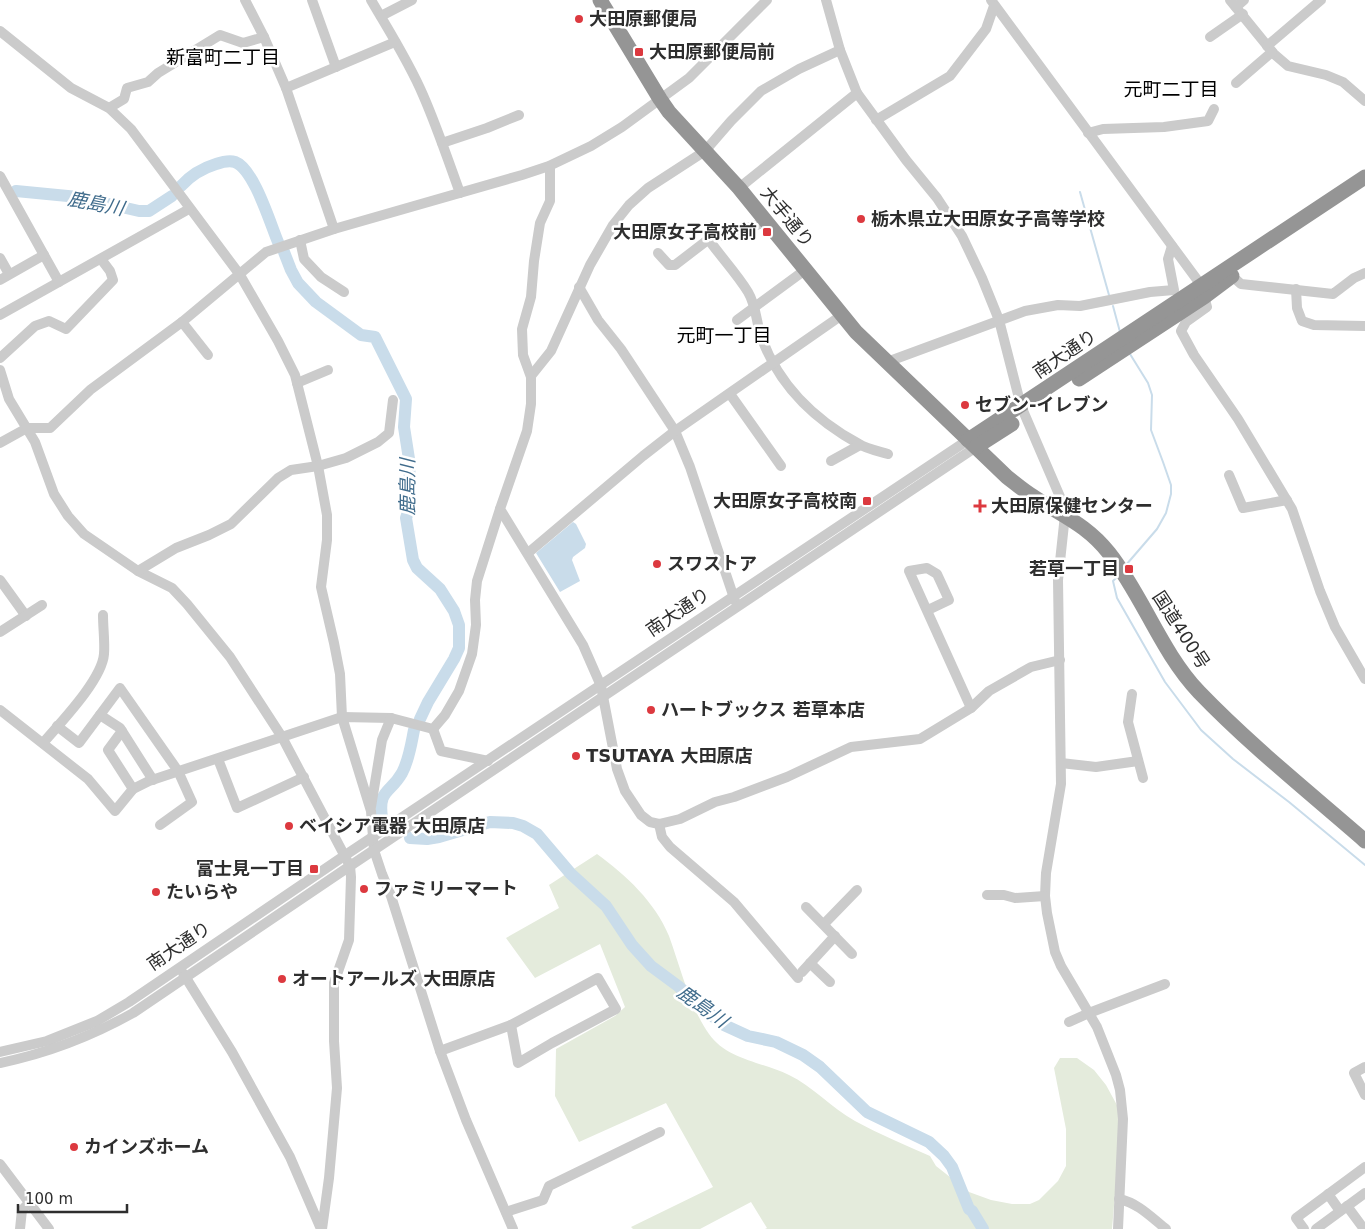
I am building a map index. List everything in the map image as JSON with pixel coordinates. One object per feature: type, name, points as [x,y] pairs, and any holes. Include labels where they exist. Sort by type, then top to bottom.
[{"type":"highway","name":"大手通り","points":[[600,0],[660,99],[673,117],[739,188],[842,315],[887,362],[972,443]]},
{"type":"highway","name":"南大通り","points":[[972,443],[1202,291],[1365,177]]},
{"type":"highway","name":"南大通り","points":[[1202,291],[1232,276],[1365,188]]},
{"type":"highway","name":"国道400号","points":[[972,443],[1019,486],[1046,505],[1083,526],[1109,553],[1175,660],[1199,692],[1250,740],[1365,841]]},
{"type":"street","points":[[245,0],[264,37],[286,88],[334,229]]},
{"type":"street","points":[[312,0],[336,67]]},
{"type":"street","points":[[371,0],[423,94],[460,193]]},
{"type":"street","points":[[381,16],[412,0]]},
{"type":"street","points":[[0,443],[27,428],[50,428],[90,390],[182,322],[266,252],[334,229],[550,166],[606,138],[690,78],[767,0]]},
{"type":"street","points":[[826,0],[840,50],[857,93],[937,198],[962,236],[982,278],[999,320],[1023,411],[1061,498],[1065,515],[1058,580],[1062,763],[1061,784],[1046,873],[1045,896],[1055,952],[1061,966],[1097,1026],[1116,1075],[1123,1119],[1118,1229]]},
{"type":"street","points":[[1236,83],[1321,0]]},
{"type":"street","points":[[876,120],[950,76],[986,29],[993,3]]},
{"type":"street","points":[[993,3],[1172,246],[1202,291],[1207,307],[1186,322],[1181,331],[1194,355],[1238,419],[1292,509],[1320,591],[1335,627],[1365,679]]},
{"type":"street","points":[[1210,38],[1238,5],[1270,49],[1288,66],[1326,75],[1343,82],[1365,101]]},
{"type":"street","points":[[0,31],[71,88],[109,108],[131,129],[240,275],[278,341],[297,383],[318,466],[327,515],[327,540],[321,587],[340,674],[342,717],[371,811]]},
{"type":"street","points":[[109,108],[124,98],[126,88],[148,82],[158,72],[220,35],[242,43],[264,37]]},
{"type":"street","points":[[286,88],[395,42]]},
{"type":"street","points":[[530,376],[551,351],[590,265],[614,225],[629,205],[648,188],[705,151],[761,91],[799,69],[840,50]]},
{"type":"street","points":[[739,188],[857,93]]},
{"type":"street","points":[[1088,133],[1103,129],[1164,127],[1208,122],[1214,109]]},
{"type":"street","points":[[442,143],[519,115]]},
{"type":"street","points":[[433,729],[445,715],[459,691],[472,654],[476,624],[475,600],[478,581],[500,509],[528,431],[531,404],[530,376],[524,355],[522,329],[531,297],[540,223],[550,201],[550,166]]},
{"type":"street","points":[[0,176],[59,282]]},
{"type":"street","points":[[0,315],[189,209]]},
{"type":"street","points":[[658,253],[669,265],[674,265],[709,240],[767,222]]},
{"type":"street","points":[[300,240],[304,260],[321,277],[344,292]]},
{"type":"street","points":[[709,240],[748,292],[754,306],[762,338],[773,364],[790,389],[808,409],[860,445],[888,454]]},
{"type":"street","points":[[887,362],[999,320],[1033,310],[1058,306],[1080,306],[1150,292],[1174,290],[1168,259],[1172,246]]},
{"type":"street","points":[[0,258],[4,277],[44,256]]},
{"type":"street","points":[[0,358],[35,326],[49,321],[66,329],[113,280],[110,271],[101,259]]},
{"type":"street","points":[[738,320],[754,306],[805,270]]},
{"type":"street","points":[[1232,276],[1241,284],[1333,294],[1354,278],[1365,273]]},
{"type":"street","points":[[580,287],[598,320],[621,349],[675,431],[690,467],[735,602]]},
{"type":"street","points":[[1296,290],[1297,308],[1302,321],[1314,325],[1365,326]]},
{"type":"street","points":[[528,553],[675,431],[842,315]]},
{"type":"street","points":[[182,322],[208,355]]},
{"type":"street","points":[[0,370],[9,398],[35,442],[54,494],[68,516],[84,534],[138,572],[172,588],[230,657],[282,738],[350,866],[349,940],[334,983],[334,1041],[337,1088],[329,1178],[322,1229]]},
{"type":"street","points":[[297,383],[328,370]]},
{"type":"street","points":[[730,394],[781,466]]},
{"type":"street","points":[[138,572],[176,548],[209,536],[231,524],[278,478],[291,470],[318,466],[346,458],[378,442],[389,433],[394,400]]},
{"type":"street","name":"南大通り","points":[[0,1063],[62,1047],[101,1031],[133,1013],[183,972],[344,856],[601,686],[735,602],[972,443]]},
{"type":"street","points":[[831,461],[860,445]]},
{"type":"street","points":[[1228,475],[1243,508],[1287,500]]},
{"type":"street","points":[[500,509],[583,645],[601,686],[617,769],[625,790],[641,815],[650,822],[659,824],[680,819],[715,802],[734,797],[787,777],[851,747],[920,740],[971,708],[989,691],[1031,667],[1060,660]]},
{"type":"street","points":[[0,580],[26,616]]},
{"type":"street","name":"南大通り","points":[[0,1052],[47,1041],[97,1021],[183,972],[350,866],[603,698],[735,602]]},
{"type":"street","points":[[0,632],[42,605]]},
{"type":"street","points":[[928,610],[971,708]]},
{"type":"street","points":[[43,743],[86,691],[101,669],[104,655],[103,615]]},
{"type":"street","points":[[57,726],[79,743],[120,688],[178,771],[192,802],[160,825]]},
{"type":"street","points":[[1132,694],[1128,722],[1143,778]]},
{"type":"street","points":[[0,710],[88,778],[115,811],[133,789],[153,780],[342,717],[392,718],[433,729]]},
{"type":"street","points":[[100,715],[122,731],[153,780]]},
{"type":"street","points":[[392,718],[382,740],[371,811],[374,850],[392,896],[440,1051],[466,1120],[514,1229]]},
{"type":"street","points":[[433,729],[441,751],[488,760]]},
{"type":"street","points":[[122,731],[108,750],[133,789]]},
{"type":"street","points":[[218,759],[237,808],[304,778]]},
{"type":"street","points":[[1062,763],[1096,766],[1138,760]]},
{"type":"street","points":[[659,824],[662,836],[670,847],[734,902],[800,975],[835,936]]},
{"type":"street","points":[[824,924],[857,890]]},
{"type":"street","points":[[987,894],[1015,898],[1045,896]]},
{"type":"street","points":[[806,907],[852,954]]},
{"type":"street","points":[[810,963],[830,982]]},
{"type":"street","points":[[183,972],[232,1052],[290,1157],[322,1229]]},
{"type":"street","points":[[440,1051],[510,1026],[598,978],[616,1009],[552,1042],[518,1063],[510,1026]]},
{"type":"street","points":[[1069,1022],[1165,984]]},
{"type":"street","points":[[1365,1067],[1354,1073],[1365,1095]]},
{"type":"street","points":[[506,1212],[543,1200],[549,1186],[660,1132]]},
{"type":"street","points":[[0,1164],[49,1229]]},
{"type":"street","points":[[1304,1229],[1296,1218],[1328,1194],[1364,1171]]},
{"type":"street","points":[[1316,1229],[1365,1193]]},
{"type":"street","points":[[1328,1194],[1364,1229]]},
{"type":"street","points":[[1119,1199],[1130,1201],[1141,1208],[1166,1229]]},
{"type":"street","points":[[20,1229],[22,1210],[29,1203]]},
{"type":"green space","points":[[597,854],[629,880],[656,912],[669,936],[696,1011],[709,1034],[717,1043],[735,1055],[789,1075],[806,1085],[855,1121],[930,1156],[936,1166],[969,1192],[991,1200],[1012,1204],[1030,1204],[1039,1200],[1058,1181],[1066,1166],[1066,1129],[1054,1068],[1060,1058],[1077,1058],[1094,1070],[1106,1085],[1118,1107],[1121,1123],[1112,1229],[765,1229],[767,1228],[751,1202],[700,1229],[633,1229],[631,1227],[713,1187],[666,1103],[579,1142],[555,1096],[556,1049],[615,1016],[625,1007],[600,944],[535,978],[506,938],[559,908],[549,885]]},
{"type":"water","points":[[573,522],[576,524],[586,544],[585,548],[573,557],[572,560],[580,581],[560,592],[536,553]]},
{"type":"waterway","name":"鹿島川","points":[[181,186],[206,168],[223,162],[235,162],[249,175],[255,185],[278,242]]},
{"type":"waterway","name":"鹿島川","points":[[16,191],[78,197],[139,211],[149,211],[172,196]]},
{"type":"waterway","points":[[1080,192],[1109,295]]},
{"type":"waterway","name":"鹿島川","points":[[284,252],[298,283],[316,302],[361,335],[375,337],[406,399],[404,427],[409,459],[410,484],[410,506],[406,518],[413,560],[417,568],[440,589],[454,611],[459,625],[459,648],[420,719]]},
{"type":"waterway","points":[[1113,306],[1120,332]]},
{"type":"waterway","points":[[1126,565],[1157,529],[1166,513],[1171,494],[1171,485],[1151,430],[1152,395],[1148,383],[1130,354]]},
{"type":"waterway","points":[[1117,577],[1113,581],[1117,598],[1165,682],[1201,730],[1233,759],[1289,802],[1365,865]]},
{"type":"waterway","name":"鹿島川","points":[[382,818],[383,797],[402,773],[414,730]]},
{"type":"waterway","name":"鹿島川","points":[[410,838],[427,839],[439,837],[490,822],[513,823],[537,834],[571,874],[606,906],[632,945],[651,966],[678,986],[716,1019],[724,1025],[748,1036],[776,1042],[803,1055],[820,1067],[867,1112],[929,1142],[944,1156],[952,1167],[969,1209],[983,1229]]},
{"type":"place","name":"大田原郵便局","points":[[579,19]]},
{"type":"place","name":"大田原郵便局前","points":[[639,52]]},
{"type":"place","name":"栃木県立大田原女子高等学校","points":[[861,219]]},
{"type":"place","name":"大田原女子高校前","points":[[767,232]]},
{"type":"place","name":"セブン-イレブン","points":[[965,405]]},
{"type":"place","name":"大田原女子高校南","points":[[867,501]]},
{"type":"place","name":"大田原保健センター","points":[[980,506]]},
{"type":"place","name":"スワストア","points":[[657,564]]},
{"type":"place","name":"若草一丁目","points":[[1129,569]]},
{"type":"place","name":"ハートブックス 若草本店","points":[[651,710]]},
{"type":"place","name":"TSUTAYA 大田原店","points":[[576,756]]},
{"type":"place","name":"ベイシア電器 大田原店","points":[[289,826]]},
{"type":"place","name":"富士見一丁目","points":[[314,869]]},
{"type":"place","name":"ファミリーマート","points":[[364,889]]},
{"type":"place","name":"たいらや","points":[[156,892]]},
{"type":"place","name":"オートアールズ 大田原店","points":[[282,979]]},
{"type":"place","name":"カインズホーム","points":[[74,1147]]},
{"type":"district","name":"新富町二丁目","points":[[223,57]]},
{"type":"district","name":"元町二丁目","points":[[1171,89]]},
{"type":"district","name":"元町一丁目","points":[[724,335]]}]
